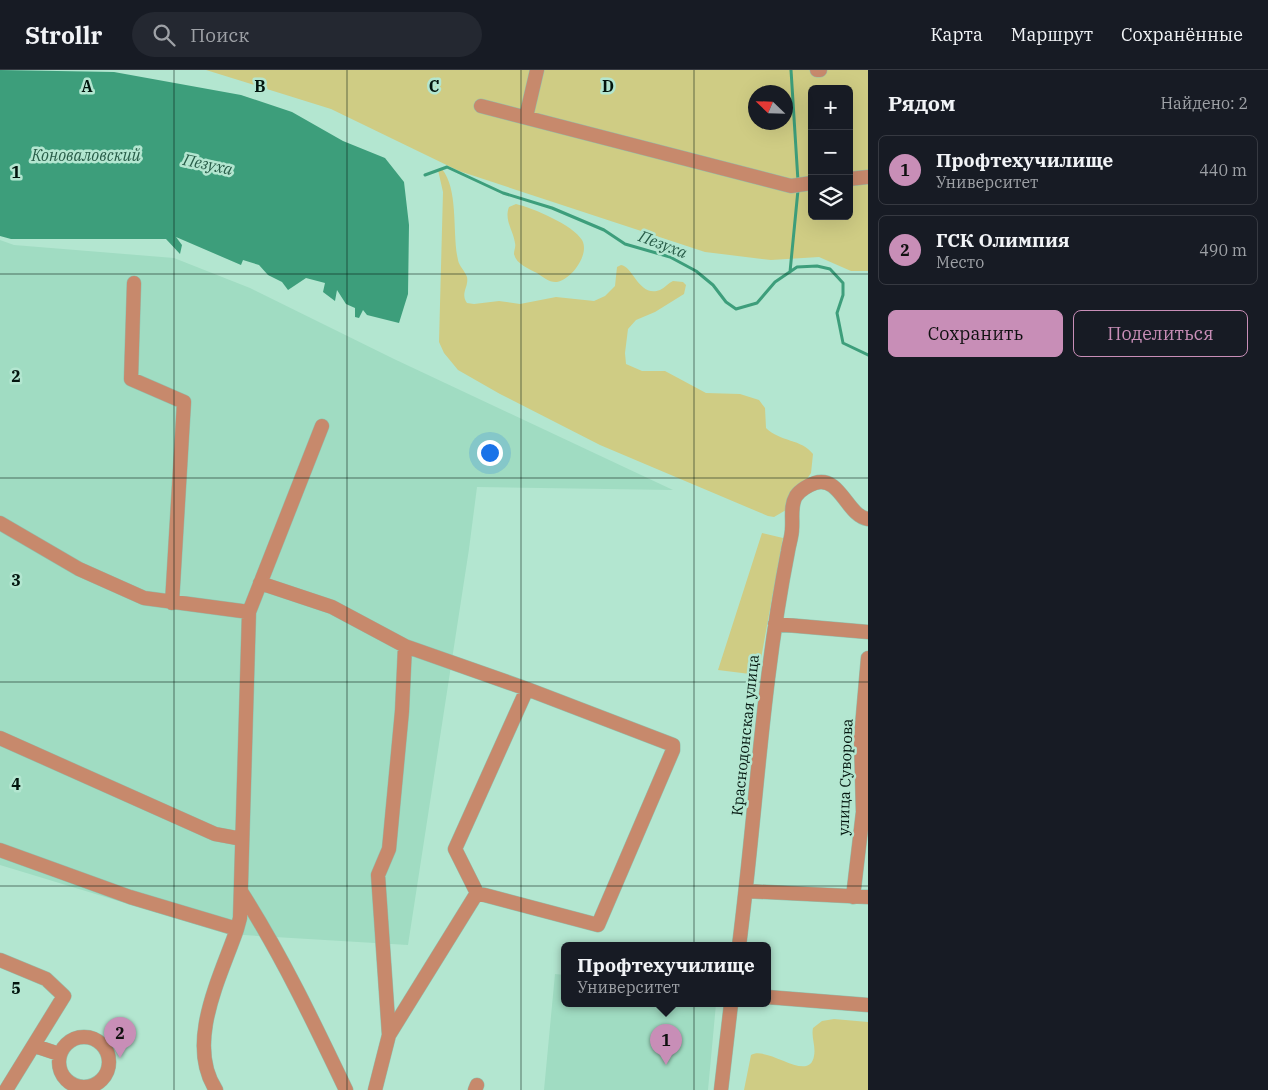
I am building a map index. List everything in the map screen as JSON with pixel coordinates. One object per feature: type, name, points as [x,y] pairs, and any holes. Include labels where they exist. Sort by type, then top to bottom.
[{"type":"street","points":[[526,117],[537,70]]},
{"type":"street","points":[[481,106],[791,186],[808,184]]},
{"type":"street","points":[[853,179],[868,177]]},
{"type":"street","points":[[134,283],[131,379],[184,402],[172,603]]},
{"type":"street","points":[[216,1090],[205,1066],[203,1040],[208,1015],[240,918],[249,612],[322,426]]},
{"type":"street","name":"Краснодонская улица","points":[[740,942],[770,645],[792,529],[792,516],[796,496],[802,489],[817,482],[833,486],[854,511],[868,519]]},
{"type":"street","points":[[0,523],[79,569],[144,598],[249,612]]},
{"type":"street","points":[[260,583],[332,608],[405,646],[526,689],[670,743],[673,750],[598,925],[477,892],[455,849],[526,689]]},
{"type":"street","points":[[775,624],[868,632]]},
{"type":"street","points":[[389,1035],[378,875],[389,848],[402,711],[405,646]]},
{"type":"street","name":"улица Суворова","points":[[853,897],[863,812],[861,738],[868,658]]},
{"type":"street","points":[[0,738],[215,834],[242,839]]},
{"type":"street","points":[[0,850],[130,897],[237,929]]},
{"type":"street","points":[[746,891],[868,897]]},
{"type":"street","points":[[375,1090],[389,1035],[477,892]]},
{"type":"street","points":[[242,893],[265,929],[305,1003],[346,1090]]},
{"type":"street","points":[[0,960],[46,979],[64,996],[6,1090]]},
{"type":"street","points":[[771,997],[868,1005]]},
{"type":"street","points":[[721,1090],[731,1007]]},
{"type":"street","points":[[34,1046],[59,1054]]},
{"type":"shaded area","points":[[206,70],[868,70],[868,271],[851,271],[819,257],[771,260],[705,252],[459,171],[331,109]]},
{"type":"shaded area","points":[[442,169],[451,188],[456,249],[458,260],[467,277],[464,296],[467,303],[499,301],[520,304],[556,297],[594,301],[605,296],[615,286],[617,267],[621,265],[629,270],[647,290],[660,290],[673,281],[683,282],[686,285],[684,294],[655,312],[636,320],[628,329],[625,353],[626,364],[642,371],[665,371],[706,393],[740,394],[759,400],[765,408],[766,428],[778,436],[803,446],[813,454],[811,473],[786,510],[774,517],[768,516],[600,445],[500,394],[458,370],[444,353],[439,342],[443,192],[438,170]]},
{"type":"shaded area","points":[[516,204],[542,213],[562,223],[582,240],[584,252],[582,259],[574,271],[563,280],[552,282],[523,266],[515,258],[515,243],[509,225],[508,212],[509,207]]},
{"type":"shaded area","points":[[0,240],[14,245],[174,258],[250,288],[394,359],[673,490],[477,487],[408,945],[227,934],[0,865]]},
{"type":"shaded area","points":[[762,533],[783,538],[758,675],[718,670]]},
{"type":"shaded area","points":[[555,974],[561,975],[561,1007],[716,1007],[708,1090],[544,1090]]},
{"type":"shaded area","points":[[834,1019],[868,1022],[868,1090],[744,1090],[751,1055],[758,1053],[767,1055],[796,1065],[804,1066],[811,1064],[814,1056],[813,1028],[822,1021]]},
{"type":"water","name":"Коноваловский","points":[[0,70],[114,72],[241,95],[292,112],[343,141],[385,158],[404,182],[409,225],[408,294],[399,323],[367,315],[363,310],[359,318],[355,317],[355,308],[346,304],[337,290],[335,301],[323,292],[325,283],[306,278],[288,290],[282,282],[268,275],[259,265],[243,260],[241,265],[176,237],[182,245],[180,254],[166,239],[11,239],[0,236]]},
{"type":"waterway","points":[[791,70],[798,181]]},
{"type":"waterway","name":"Пезуха","points":[[425,175],[447,167],[503,193],[552,208],[604,230],[625,244],[670,257],[696,271],[713,285],[726,302],[736,309],[757,303],[775,282],[797,267],[817,266],[830,269],[843,283],[843,295],[837,313],[843,343],[868,355]]},
{"type":"waterway","points":[[790,272],[798,190]]},
{"type":"place","name":"ГСК Олимпия","points":[[120,1058]]},
{"type":"place","name":"Профтехучилище","points":[[666,1065]]}]
